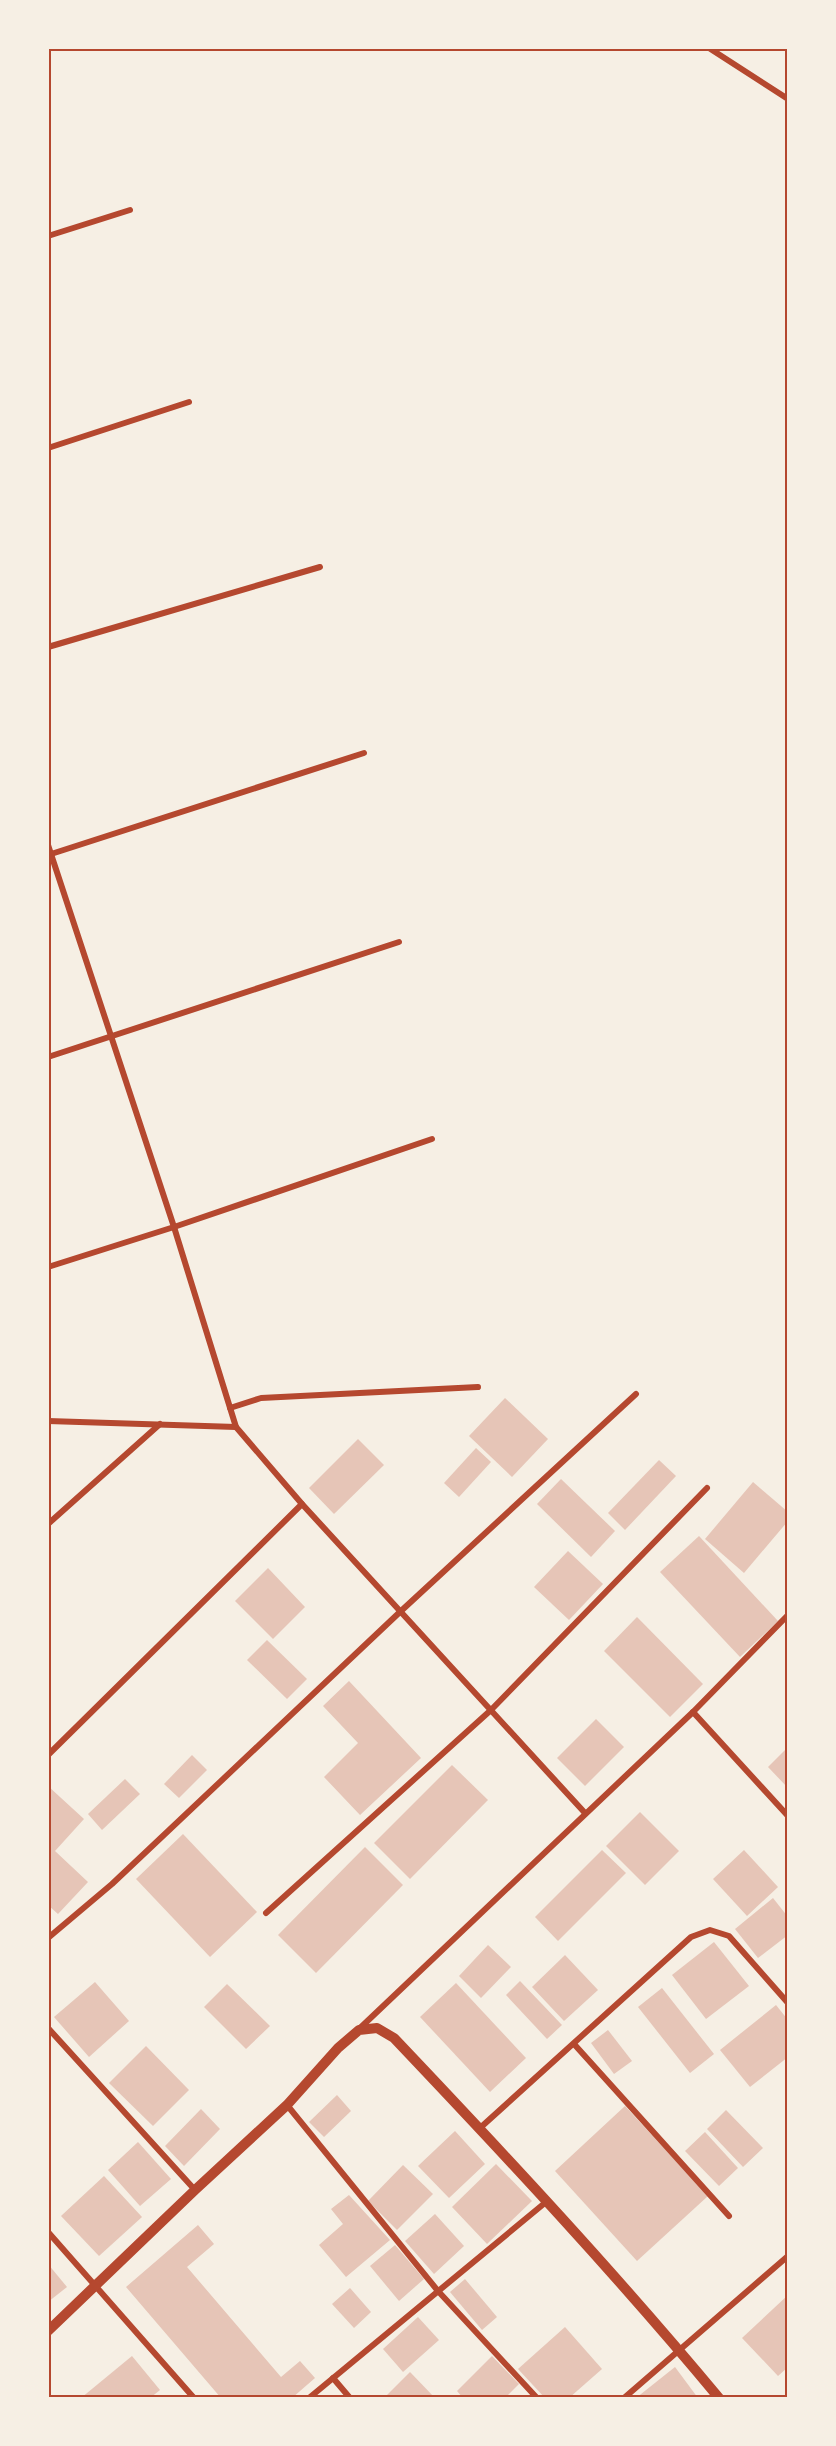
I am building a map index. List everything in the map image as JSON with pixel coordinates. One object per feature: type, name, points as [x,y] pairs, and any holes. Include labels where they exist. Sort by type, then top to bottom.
[{"type":"street","points":[[709,48],[788,99]]},
{"type":"street","points":[[48,236],[130,210]]},
{"type":"street","points":[[48,448],[189,402]]},
{"type":"street","points":[[48,648],[320,567]]},
{"type":"street","points":[[50,855],[364,753]]},
{"type":"street","points":[[48,845],[174,1227],[236,1427],[302,1504],[585,1813]]},
{"type":"street","points":[[48,1057],[399,942]]},
{"type":"street","points":[[48,1267],[174,1227],[432,1139]]},
{"type":"street","points":[[230,1408],[261,1398],[478,1387]]},
{"type":"street","points":[[48,1938],[112,1884],[401,1611],[636,1394]]},
{"type":"street","points":[[48,1421],[236,1427]]},
{"type":"street","points":[[48,1524],[160,1424]]},
{"type":"street","points":[[266,1913],[491,1710],[707,1488]]},
{"type":"street","points":[[48,1755],[302,1504]]},
{"type":"street","points":[[48,2331],[287,2105],[338,2048],[693,1712],[788,1615]]},
{"type":"street","points":[[693,1712],[788,1816]]},
{"type":"street","points":[[480,2128],[691,1937],[710,1930],[729,1936],[788,2003]]},
{"type":"street","points":[[48,2028],[195,2190]]},
{"type":"street","points":[[359,2030],[378,2028],[394,2038],[480,2128],[680,2350],[719,2398]]},
{"type":"street","points":[[574,2044],[729,2216]]},
{"type":"street","points":[[287,2105],[438,2291],[537,2398]]},
{"type":"street","points":[[309,2398],[546,2202]]},
{"type":"street","points":[[48,2232],[194,2398]]},
{"type":"street","points":[[624,2398],[788,2256]]},
{"type":"street","points":[[333,2378],[350,2398]]},
{"type":"building","points":[[505,1398],[548,1439],[512,1477],[469,1436]]},
{"type":"building","points":[[358,1439],[384,1465],[334,1514],[309,1488]]},
{"type":"building","points":[[476,1448],[491,1462],[459,1497],[444,1483]]},
{"type":"building","points":[[659,1460],[676,1476],[625,1530],[608,1513]]},
{"type":"building","points":[[561,1479],[615,1531],[591,1557],[537,1504]]},
{"type":"building","points":[[753,1482],[788,1512],[788,1521],[744,1573],[705,1539]]},
{"type":"building","points":[[699,1536],[778,1621],[740,1657],[660,1572]]},
{"type":"building","points":[[568,1551],[603,1584],[569,1620],[534,1587]]},
{"type":"building","points":[[268,1568],[305,1607],[273,1639],[235,1601]]},
{"type":"building","points":[[637,1617],[703,1684],[670,1717],[604,1651]]},
{"type":"building","points":[[267,1640],[307,1679],[287,1699],[247,1660]]},
{"type":"building","points":[[349,1681],[421,1758],[360,1815],[324,1777],[358,1743],[323,1706]]},
{"type":"building","points":[[596,1719],[624,1747],[585,1786],[557,1758]]},
{"type":"building","points":[[788,1747],[788,1788],[768,1767]]},
{"type":"building","points":[[192,1755],[207,1770],[179,1798],[164,1784]]},
{"type":"building","points":[[452,1765],[488,1800],[410,1879],[374,1843]]},
{"type":"building","points":[[125,1779],[140,1794],[102,1830],[88,1814]]},
{"type":"building","points":[[48,1786],[84,1819],[55,1851],[88,1882],[58,1914],[48,1905]]},
{"type":"building","points":[[640,1812],[679,1851],[645,1885],[606,1846]]},
{"type":"building","points":[[183,1834],[257,1912],[210,1957],[136,1879]]},
{"type":"building","points":[[365,1847],[403,1885],[316,1973],[278,1935]]},
{"type":"building","points":[[602,1850],[626,1873],[558,1941],[535,1917]]},
{"type":"building","points":[[744,1850],[778,1887],[747,1916],[713,1879]]},
{"type":"building","points":[[773,1898],[788,1917],[788,1935],[758,1958],[735,1929]]},
{"type":"building","points":[[714,1942],[749,1986],[706,2019],[672,1975]]},
{"type":"building","points":[[488,1945],[511,1967],[481,1998],[459,1976]]},
{"type":"building","points":[[565,1955],[598,1990],[564,2021],[532,1987]]},
{"type":"building","points":[[520,1981],[562,2025],[547,2039],[506,1995]]},
{"type":"building","points":[[95,1982],[129,2021],[89,2057],[54,2017]]},
{"type":"building","points":[[456,1983],[526,2058],[490,2092],[420,2017]]},
{"type":"building","points":[[227,1984],[270,2026],[246,2049],[204,2007]]},
{"type":"building","points":[[662,1988],[714,2054],[690,2073],[638,2007]]},
{"type":"building","points":[[776,2005],[788,2020],[788,2057],[750,2087],[720,2050]]},
{"type":"building","points":[[608,2030],[632,2061],[614,2074],[591,2043]]},
{"type":"building","points":[[146,2046],[189,2090],[153,2126],[109,2083]]},
{"type":"building","points":[[337,2095],[351,2111],[324,2137],[309,2122]]},
{"type":"building","points":[[625,2106],[708,2196],[637,2261],[555,2171]]},
{"type":"building","points":[[201,2109],[220,2129],[184,2166],[165,2146]]},
{"type":"building","points":[[726,2110],[763,2148],[743,2167],[707,2129]]},
{"type":"building","points":[[455,2131],[485,2164],[449,2198],[418,2166]]},
{"type":"building","points":[[705,2132],[738,2168],[719,2186],[685,2151]]},
{"type":"building","points":[[138,2142],[171,2179],[140,2206],[108,2170]]},
{"type":"building","points":[[496,2164],[532,2201],[487,2244],[452,2207]]},
{"type":"building","points":[[403,2165],[433,2194],[397,2230],[368,2201]]},
{"type":"building","points":[[104,2176],[142,2217],[99,2256],[61,2216]]},
{"type":"building","points":[[349,2195],[390,2240],[346,2277],[319,2245],[343,2224],[331,2209]]},
{"type":"building","points":[[435,2214],[464,2246],[434,2274],[405,2241]]},
{"type":"building","points":[[198,2225],[214,2244],[187,2267],[281,2377],[300,2361],[315,2378],[292,2398],[221,2398],[126,2287]]},
{"type":"building","points":[[395,2245],[424,2279],[399,2301],[370,2266]]},
{"type":"building","points":[[48,2264],[67,2287],[48,2302]]},
{"type":"building","points":[[465,2279],[497,2317],[482,2330],[450,2292]]},
{"type":"building","points":[[350,2288],[371,2312],[354,2328],[332,2304]]},
{"type":"building","points":[[788,2295],[788,2367],[778,2376],[742,2338]]},
{"type":"building","points":[[418,2317],[439,2340],[403,2372],[383,2349]]},
{"type":"building","points":[[565,2327],[602,2369],[569,2398],[545,2398],[518,2369]]},
{"type":"building","points":[[132,2356],[160,2390],[150,2398],[81,2398]]},
{"type":"building","points":[[492,2356],[519,2384],[505,2398],[463,2398],[457,2391]]},
{"type":"building","points":[[675,2367],[698,2398],[636,2398]]},
{"type":"building","points":[[410,2372],[435,2398],[384,2398]]}]
